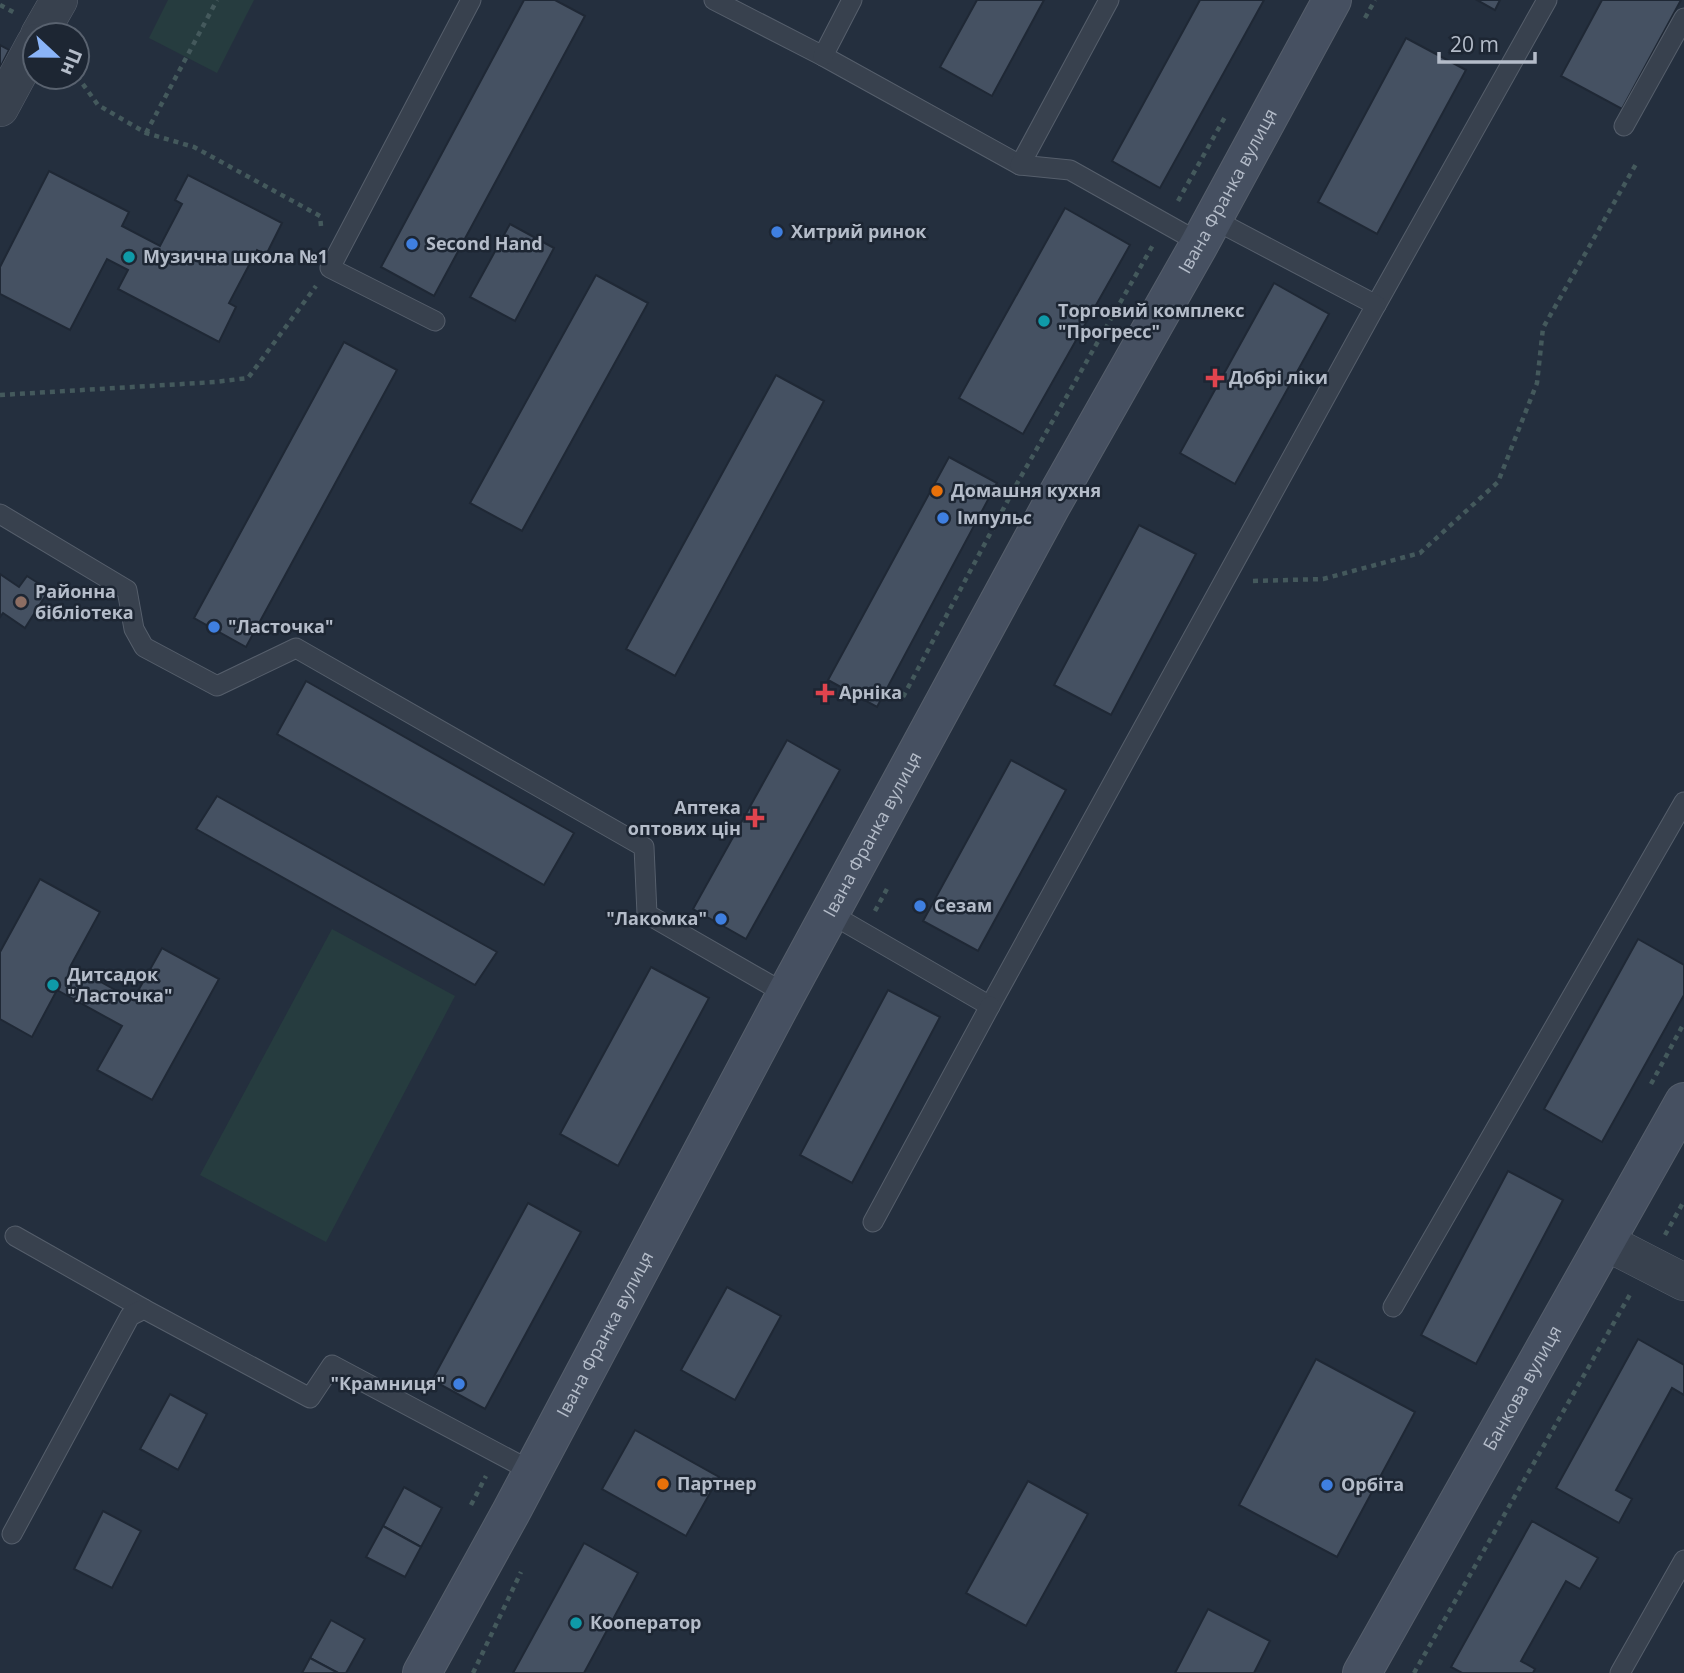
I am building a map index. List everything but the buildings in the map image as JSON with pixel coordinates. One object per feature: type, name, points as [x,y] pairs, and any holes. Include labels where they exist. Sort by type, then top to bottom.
[{"type":"street","points":[[47,21],[59,0]]},
{"type":"street","name":"Івана Франка вулиця","points":[[422,1673],[1051,506],[1332,0]]},
{"type":"street","points":[[0,108],[21,69]]},
{"type":"street","name":"Банкова вулиця","points":[[1362,1673],[1684,1102]]},
{"type":"street","points":[[1606,1242],[1684,1282]]},
{"type":"lane","points":[[435,321],[330,268],[471,0]]},
{"type":"lane","points":[[714,0],[822,55],[1020,165],[1070,170],[1376,305]]},
{"type":"lane","points":[[822,55],[852,0]]},
{"type":"lane","points":[[1020,165],[1109,0]]},
{"type":"lane","points":[[873,1222],[1376,305],[1547,0]]},
{"type":"lane","points":[[1625,126],[1684,18]]},
{"type":"lane","points":[[0,514],[127,590],[134,629],[144,647],[217,686],[296,648],[644,847],[647,914],[786,994]]},
{"type":"lane","points":[[1393,1307],[1684,802]]},
{"type":"lane","points":[[831,914],[990,1006]]},
{"type":"lane","points":[[15,1236],[310,1398],[332,1364],[531,1471]]},
{"type":"lane","points":[[12,1534],[130,1316],[144,1309]]},
{"type":"lane","points":[[1620,1673],[1684,1560]]},
{"type":"path","points":[[146,133],[217,0]]},
{"type":"path","points":[[1362,24],[1375,0]]},
{"type":"path","points":[[0,395],[248,378],[330,268],[320,216],[194,148],[146,133],[98,106],[88,91]]},
{"type":"path","points":[[1224,582],[1323,579],[1420,553],[1498,482],[1537,383],[1543,328],[1636,164]]},
{"type":"path","points":[[864,932],[890,884]]},
{"type":"path","points":[[1414,1673],[1684,1201]]},
{"type":"path","points":[[473,1673],[526,1562]]},
{"type":"green space","points":[[168,0],[254,0],[217,73],[149,38]]},
{"type":"green space","points":[[332,929],[455,996],[326,1242],[200,1175]]},
{"type":"place","name":"Хитрий ринок","points":[[777,232]]},
{"type":"place","name":"Second Hand","points":[[412,244]]},
{"type":"place","name":"Музична школа №1","points":[[129,257]]},
{"type":"place","name":"Торговий комплекс \"Прогресс\"","points":[[1044,321]]},
{"type":"place","name":"Добрі ліки","points":[[1215,378]]},
{"type":"place","name":"Домашня кухня","points":[[937,491]]},
{"type":"place","name":"Імпульс","points":[[943,518]]},
{"type":"place","name":"Районна бібліотека","points":[[21,602]]},
{"type":"place","name":"\"Ласточка\"","points":[[214,627]]},
{"type":"place","name":"Арніка","points":[[825,693]]},
{"type":"place","name":"Аптека оптових цін","points":[[755,818]]},
{"type":"place","name":"Сезам","points":[[920,906]]},
{"type":"place","name":"\"Лакомка\"","points":[[721,919]]},
{"type":"place","name":"Дитсадок \"Ласточка\"","points":[[53,985]]},
{"type":"place","name":"\"Крамниця\"","points":[[459,1384]]},
{"type":"place","name":"Партнер","points":[[663,1484]]},
{"type":"place","name":"Орбіта","points":[[1327,1485]]},
{"type":"place","name":"Кооператор","points":[[576,1623]]}]
